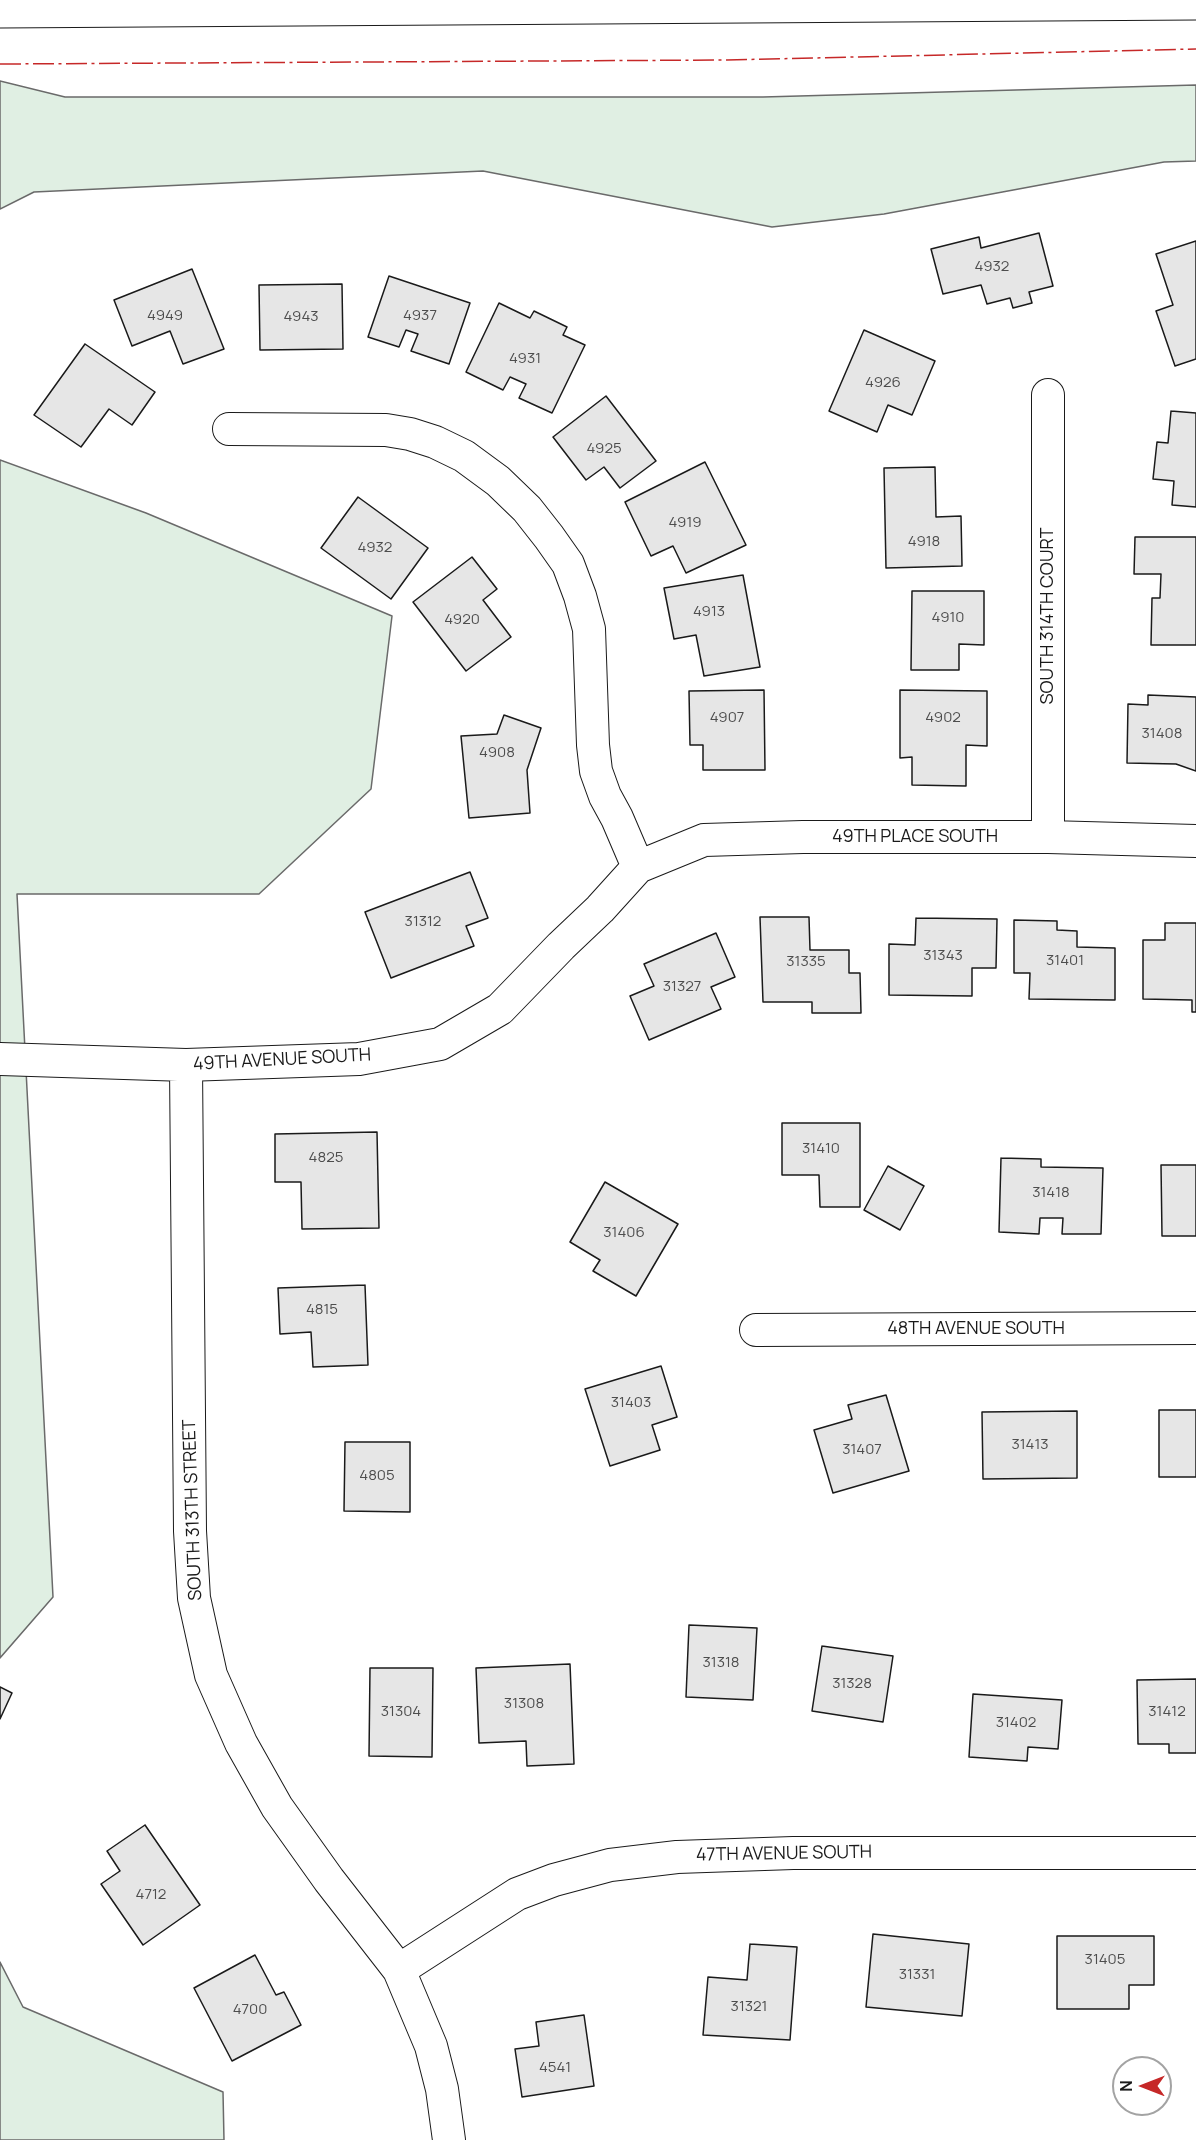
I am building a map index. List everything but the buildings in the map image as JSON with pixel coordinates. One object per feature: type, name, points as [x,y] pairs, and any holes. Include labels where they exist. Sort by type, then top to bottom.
[{"type":"main road","points":[[0,11],[1196,3]]},
{"type":"street","name":"SOUTH 314TH COURT","points":[[1048,395],[1048,837]]},
{"type":"street","points":[[230,429],[386,430],[410,434],[435,442],[464,456],[498,481],[527,509],[568,564],[580,596],[589,629],[592,746],[596,771],[638,867]]},
{"type":"street","name":"49TH PLACE SOUTH","points":[[638,867],[704,840],[803,837],[1048,837],[1196,841]]},
{"type":"street","name":"49TH AVENUE SOUTH","points":[[0,1059],[186,1065],[359,1059],[440,1044],[500,1009],[600,909],[638,867]]},
{"type":"street","name":"SOUTH 313TH STREET","points":[[186,1065],[190,1531],[195,1598],[211,1675],[241,1743],[277,1807],[328,1880],[399,1970],[431,2046],[442,2089],[449,2140]]},
{"type":"street","name":"48TH AVENUE SOUTH","points":[[756,1330],[1196,1329]]},
{"type":"street","name":"47TH AVENUE SOUTH","points":[[399,1970],[517,1894],[584,1871],[643,1860],[720,1854],[793,1853],[1196,1853]]},
{"type":"green space","points":[[0,81],[65,97],[763,97],[1196,85],[1196,161],[1164,162],[884,214],[772,227],[483,171],[34,192],[0,209]]},
{"type":"green space","points":[[0,460],[146,513],[392,616],[371,789],[259,894],[17,894],[53,1597],[0,1658]]},
{"type":"green space","points":[[0,1962],[23,2007],[223,2092],[224,2140],[0,2140]]},
{"type":"power","points":[[0,64],[727,60],[1196,49]]}]
